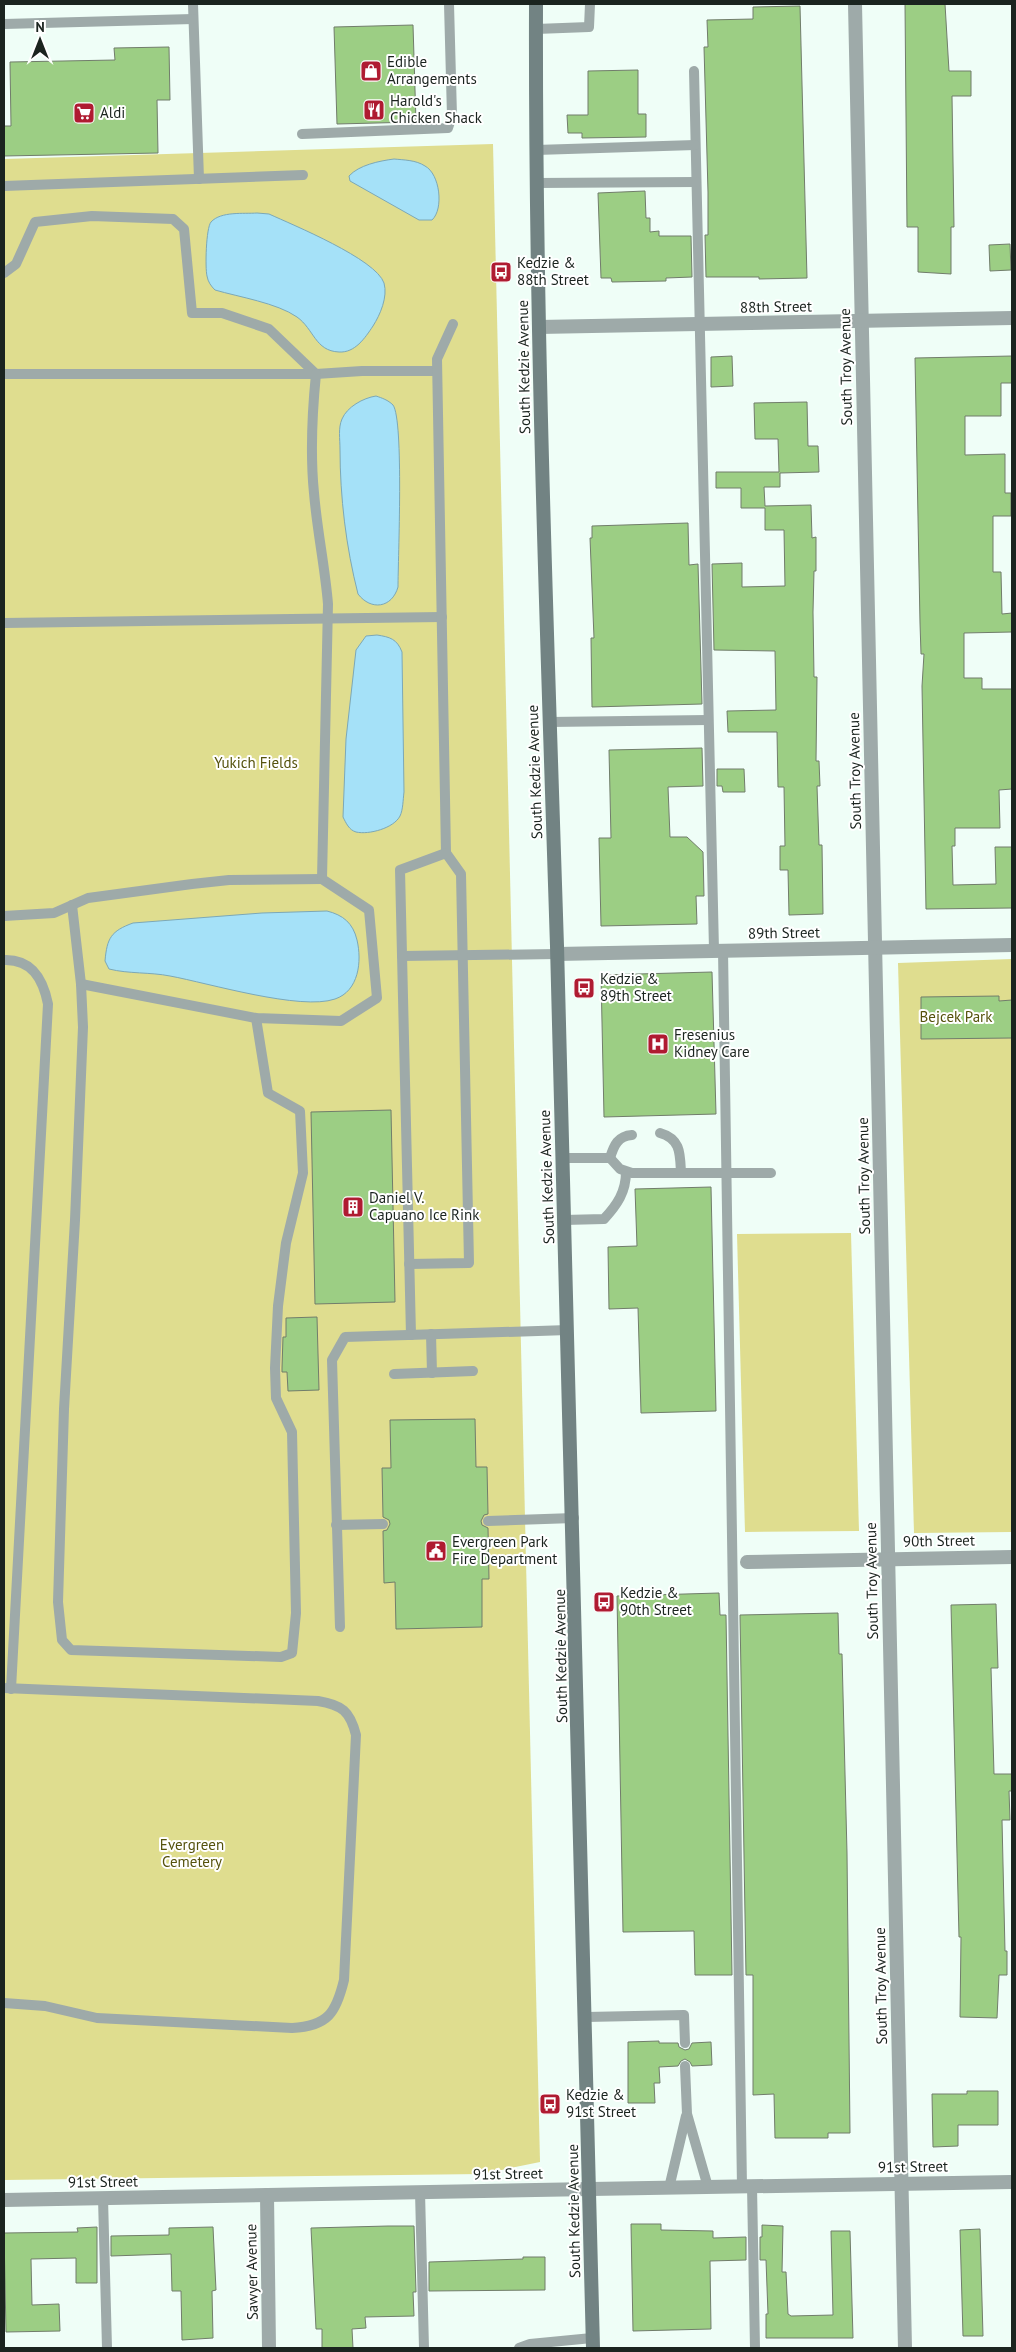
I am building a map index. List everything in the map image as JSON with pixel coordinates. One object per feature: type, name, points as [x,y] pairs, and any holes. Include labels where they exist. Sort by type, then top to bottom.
[{"type":"main road","name":"South Kedzie Avenue","points":[[536,4],[536,183],[539,327],[549,722],[574,1518],[591,2189],[592,2343]]},
{"type":"street","name":"South Troy Avenue","points":[[855,4],[905,2348]]},
{"type":"street","name":"88th Street","points":[[539,327],[1012,318]]},
{"type":"street","name":"89th Street","points":[[557,954],[1012,945]]},
{"type":"street","name":"90th Street","points":[[747,1562],[1012,1557]]},
{"type":"street","name":"91st Street","points":[[4,2200],[1012,2182]]},
{"type":"street","name":"Sawyer Avenue","points":[[267,2195],[269,2348]]},
{"type":"lane","points":[[193,4],[199,179]]},
{"type":"lane","points":[[302,134],[448,128],[452,116],[449,4]]},
{"type":"lane","points":[[536,29],[589,27],[590,4]]},
{"type":"lane","points":[[4,24],[193,19]]},
{"type":"lane","points":[[694,71],[708,720],[726,1173],[747,2186],[755,2348]]},
{"type":"lane","points":[[536,150],[695,145]]},
{"type":"lane","points":[[4,186],[303,175]]},
{"type":"lane","points":[[536,183],[696,182]]},
{"type":"lane","points":[[4,273],[16,264],[35,222],[92,216],[174,219],[184,229],[192,313],[222,313],[269,329],[316,374]]},
{"type":"lane","points":[[409,1264],[469,1263],[461,874],[446,853],[437,359],[453,324]]},
{"type":"lane","points":[[4,374],[316,374],[362,371],[438,371]]},
{"type":"lane","points":[[316,374],[311,422],[314,493],[324,562],[327,617],[322,879]]},
{"type":"lane","points":[[4,622],[442,616]]},
{"type":"lane","points":[[549,722],[708,720]]},
{"type":"lane","points":[[411,1334],[400,870],[446,853]]},
{"type":"lane","points":[[4,916],[54,913],[88,898],[228,880],[322,879],[369,910],[377,998],[341,1021],[256,1018],[81,984]]},
{"type":"lane","points":[[72,905],[81,984],[83,1027],[75,1220],[64,1409],[58,1602],[62,1640],[71,1650],[281,1657],[292,1653],[296,1614],[292,1432],[276,1398],[275,1368],[278,1306],[286,1243],[303,1173],[300,1111],[268,1093],[256,1018]]},
{"type":"lane","points":[[402,956],[557,954]]},
{"type":"lane","points":[[4,960],[22,962],[32,968],[45,989],[48,1004],[8,1689],[318,1701],[336,1704],[346,1712],[353,1721],[356,1735],[344,1980],[340,1999],[333,2012],[322,2022],[308,2027],[292,2028],[97,2018],[45,2006],[4,2003]]},
{"type":"lane","points":[[660,1133],[673,1138],[677,1144],[681,1173]]},
{"type":"lane","points":[[610,1158],[618,1140],[623,1136],[632,1135]]},
{"type":"lane","points":[[562,1158],[610,1158]]},
{"type":"lane","points":[[610,1158],[620,1170],[626,1172],[770,1173]]},
{"type":"lane","points":[[564,1220],[604,1219],[616,1206],[623,1194],[626,1172]]},
{"type":"lane","points":[[340,1627],[332,1360],[345,1337],[568,1330]]},
{"type":"lane","points":[[431,1334],[432,1372]]},
{"type":"lane","points":[[394,1374],[473,1371]]},
{"type":"lane","points":[[488,1521],[574,1518]]},
{"type":"lane","points":[[336,1525],[383,1524]]},
{"type":"lane","points":[[586,2017],[684,2015],[685,2043]]},
{"type":"lane","points":[[669,2188],[686,2114],[685,2066]]},
{"type":"lane","points":[[686,2114],[708,2187]]},
{"type":"lane","points":[[420,2192],[424,2348]]},
{"type":"lane","points":[[103,2198],[107,2348]]},
{"type":"lane","points":[[519,2348],[530,2344],[592,2343]]},
{"type":"green space","name":"Yukich Fields","points":[[493,144],[540,2162],[482,2174],[4,2180],[4,159]]},
{"type":"green space","name":"Bejcek Park","points":[[1012,959],[1012,1532],[914,1533],[898,963]]},
{"type":"green space","points":[[851,1233],[859,1531],[745,1532],[737,1234]]},
{"type":"water","points":[[394,159],[421,164],[430,170],[434,176],[439,192],[439,200],[436,215],[432,220],[419,220],[350,181],[349,176],[364,166]]},
{"type":"water","points":[[269,214],[314,234],[366,264],[378,274],[385,288],[383,306],[373,326],[363,340],[355,347],[345,352],[331,351],[320,344],[303,322],[289,312],[269,304],[215,290],[211,285],[206,272],[206,257],[208,232],[211,222],[221,216]]},
{"type":"water","points":[[376,396],[387,400],[393,405],[396,416],[399,462],[398,587],[391,599],[381,605],[369,603],[358,594],[344,522],[341,485],[341,422],[344,415],[352,407],[361,401]]},
{"type":"water","points":[[377,635],[392,639],[398,644],[402,652],[404,792],[402,811],[397,820],[381,830],[361,833],[351,830],[343,817],[346,739],[356,650],[366,636]]},
{"type":"water","points":[[327,911],[342,917],[350,924],[357,940],[359,957],[359,966],[354,982],[343,995],[335,999],[320,1002],[278,999],[170,976],[109,969],[105,961],[107,946],[111,936],[133,923],[262,913]]},
{"type":"building","points":[[905,4],[945,4],[949,71],[971,71],[971,96],[952,96],[954,227],[951,227],[951,274],[918,272],[918,227],[907,227]]},
{"type":"building","points":[[800,6],[807,278],[706,277],[705,235],[708,235],[708,192],[704,47],[708,47],[707,20],[753,19],[753,7]]},
{"type":"building","points":[[413,25],[416,122],[337,124],[334,27]]},
{"type":"building","name":"Aldi","points":[[169,47],[170,100],[157,100],[158,153],[4,156],[4,126],[11,126],[10,62],[115,60],[114,48]]},
{"type":"building","points":[[638,70],[638,114],[646,114],[646,137],[582,138],[582,133],[568,133],[567,115],[588,115],[588,71]]},
{"type":"building","points":[[645,191],[646,218],[650,218],[650,232],[659,231],[659,236],[691,236],[692,277],[666,278],[666,281],[612,282],[611,278],[601,278],[598,193]]},
{"type":"building","points":[[1010,244],[1011,270],[990,271],[989,245]]},
{"type":"building","points":[[732,356],[733,386],[711,387],[711,357]]},
{"type":"building","points":[[1012,356],[1012,383],[1001,383],[1001,416],[965,416],[965,455],[1005,454],[1005,493],[1011,493],[1011,516],[993,516],[993,572],[1001,572],[1002,614],[1012,613],[1012,632],[964,633],[964,678],[982,678],[982,689],[1012,689],[1012,789],[999,790],[1000,828],[955,828],[955,846],[952,846],[953,885],[996,884],[995,847],[1012,847],[1012,908],[926,909],[922,686],[924,654],[921,654],[920,623],[915,358]]},
{"type":"building","points":[[807,402],[808,446],[818,446],[819,472],[780,473],[780,487],[764,487],[765,506],[811,505],[812,538],[816,537],[813,612],[814,677],[817,677],[816,761],[819,761],[820,786],[817,786],[819,845],[822,845],[823,914],[789,915],[788,870],[780,870],[780,846],[785,846],[784,787],[778,787],[777,732],[728,732],[727,711],[776,710],[775,651],[714,650],[712,564],[742,563],[742,587],[785,586],[784,530],[765,530],[765,508],[741,508],[741,488],[716,488],[716,472],[779,472],[778,439],[755,439],[754,403]]},
{"type":"building","points":[[688,523],[689,565],[698,564],[702,704],[592,707],[591,638],[594,638],[590,538],[592,538],[592,526]]},
{"type":"building","points":[[702,748],[703,786],[668,787],[670,837],[687,837],[703,852],[704,896],[696,896],[697,924],[601,926],[599,838],[611,838],[609,750]]},
{"type":"building","points":[[717,769],[744,769],[745,792],[723,792],[722,786],[717,786]]},
{"type":"building","name":"Fresenius Kidney Care","points":[[712,972],[716,1114],[604,1117],[601,975]]},
{"type":"building","points":[[999,996],[999,1001],[1012,1000],[1012,1038],[921,1039],[921,997]]},
{"type":"building","name":"Daniel V. Capuano Ice Rink","points":[[391,1110],[395,1302],[315,1304],[311,1112]]},
{"type":"building","points":[[711,1187],[716,1411],[641,1413],[638,1308],[609,1309],[608,1247],[637,1246],[635,1189]]},
{"type":"building","points":[[317,1317],[319,1390],[288,1391],[287,1372],[282,1372],[283,1337],[286,1337],[286,1318]]},
{"type":"building","name":"Evergreen Park Fire Department","points":[[475,1419],[476,1467],[487,1467],[488,1514],[484,1515],[481,1521],[482,1525],[488,1528],[489,1579],[482,1579],[482,1627],[396,1629],[395,1582],[384,1583],[383,1531],[387,1530],[390,1524],[389,1520],[383,1517],[382,1468],[391,1468],[390,1420]]},
{"type":"building","points":[[719,1593],[720,1615],[726,1615],[732,1975],[695,1975],[694,1931],[623,1932],[617,1596]]},
{"type":"building","points":[[996,1604],[998,1668],[991,1668],[994,1774],[1012,1774],[1012,1791],[1009,1791],[1010,1820],[1002,1820],[1007,1975],[999,1975],[997,2018],[960,2017],[961,1937],[959,1937],[951,1605]]},
{"type":"building","points":[[838,1613],[839,1654],[842,1654],[847,1853],[850,2133],[828,2133],[828,2138],[775,2138],[774,2094],[753,2095],[753,1975],[746,1975],[740,1615]]},
{"type":"building","points":[[659,2041],[659,2043],[678,2043],[679,2047],[685,2050],[689,2049],[692,2043],[711,2042],[712,2065],[692,2066],[685,2059],[678,2066],[659,2067],[660,2083],[654,2083],[655,2103],[628,2103],[628,2042]]},
{"type":"building","points":[[967,2091],[998,2091],[998,2125],[958,2125],[958,2146],[933,2147],[932,2094],[967,2094]]},
{"type":"building","points":[[631,2224],[661,2224],[661,2230],[713,2231],[713,2238],[746,2237],[746,2260],[710,2261],[711,2329],[633,2331]]},
{"type":"building","points":[[762,2225],[783,2226],[782,2272],[786,2272],[788,2314],[791,2316],[833,2315],[831,2231],[850,2231],[853,2338],[766,2338],[766,2314],[768,2314],[766,2260],[760,2260]]},
{"type":"building","points":[[414,2226],[416,2292],[413,2292],[414,2316],[365,2317],[366,2328],[352,2329],[353,2348],[322,2348],[322,2329],[316,2329],[311,2228]]},
{"type":"building","points":[[97,2227],[97,2283],[76,2283],[76,2258],[31,2259],[32,2305],[59,2304],[60,2331],[6,2332],[4,2233],[78,2232],[77,2228]]},
{"type":"building","points":[[213,2227],[216,2290],[212,2291],[213,2338],[182,2340],[181,2291],[172,2291],[171,2254],[111,2256],[111,2236],[169,2235],[169,2228]]},
{"type":"building","points":[[980,2229],[983,2336],[963,2336],[960,2230]]},
{"type":"building","points":[[523,2257],[545,2257],[545,2290],[429,2291],[429,2262],[523,2259]]},
{"type":"place","name":"Edible Arrangements","points":[[371,71]]},
{"type":"place","name":"Harold's Chicken Shack","points":[[374,110]]},
{"type":"place","name":"Aldi","points":[[84,113]]},
{"type":"place","name":"Kedzie & 88th Street","points":[[501,272]]},
{"type":"place","name":"Kedzie & 89th Street","points":[[584,988]]},
{"type":"place","name":"Fresenius Kidney Care","points":[[658,1044]]},
{"type":"place","name":"Daniel V. Capuano Ice Rink","points":[[353,1207]]},
{"type":"place","name":"Evergreen Park Fire Department","points":[[436,1551]]},
{"type":"place","name":"Kedzie & 90th Street","points":[[604,1602]]},
{"type":"place","name":"Kedzie & 91st Street","points":[[550,2104]]},
{"type":"park label","name":"Evergreen Cemetery","points":[[192,1854]]}]
